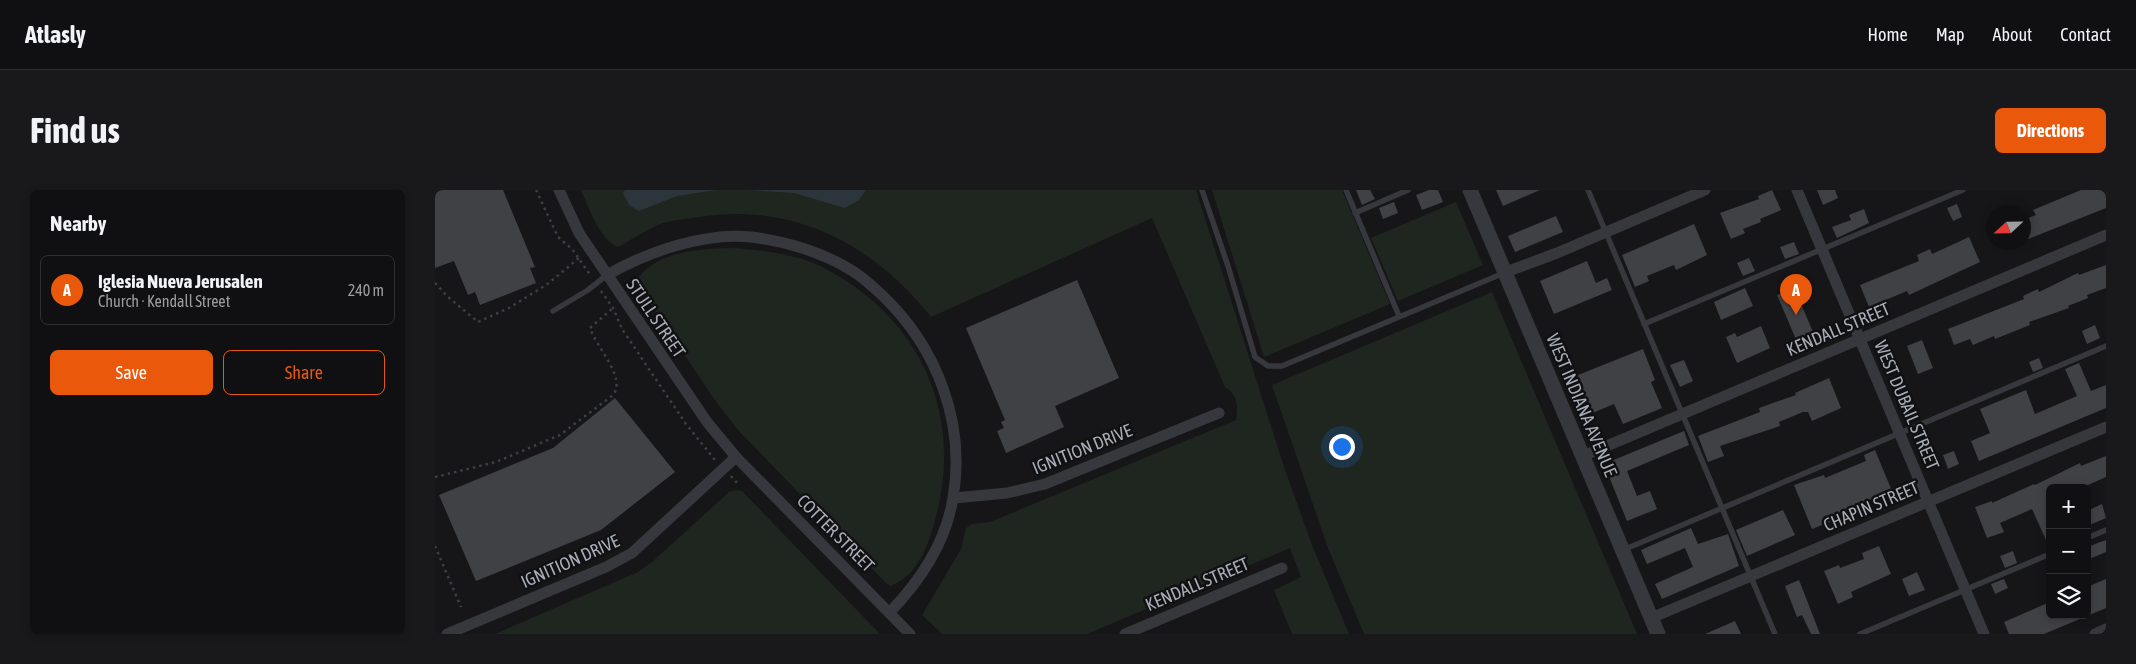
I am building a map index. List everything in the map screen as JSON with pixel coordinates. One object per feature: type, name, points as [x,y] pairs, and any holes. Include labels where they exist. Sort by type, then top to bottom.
[{"type":"street","name":"STULL STREET","points":[[559,190],[579,233],[691,400],[736,458]]},
{"type":"street","name":"WEST INDIANA AVENUE","points":[[1470,190],[1658,634]]},
{"type":"street","points":[[1506,272],[1523,267],[1705,190]]},
{"type":"street","name":"WEST DUBAIL STREET","points":[[1797,190],[1984,634]]},
{"type":"street","name":"KENDALL STREET","points":[[1583,456],[2106,235]]},
{"type":"street","points":[[607,275],[638,259],[678,245],[701,240],[750,237],[804,249],[853,270],[871,285],[911,325],[935,364],[946,395],[954,431],[956,468],[954,498],[943,531],[921,577],[890,612]]},
{"type":"street","name":"IGNITION DRIVE","points":[[954,498],[1007,493],[1045,484],[1219,414]]},
{"type":"street","name":"CHAPIN STREET","points":[[1651,618],[2106,427]]},
{"type":"street","name":"COTTER STREET","points":[[736,458],[910,634]]},
{"type":"street","name":"IGNITION DRIVE","points":[[447,634],[606,567],[631,553],[736,458]]},
{"type":"street","name":"KENDALL STREET","points":[[1125,634],[1282,568]]},
{"type":"street","points":[[2095,634],[2106,629]]},
{"type":"lane","points":[[1202,190],[1228,266],[1255,357],[1267,366],[1282,366],[1506,272]]},
{"type":"lane","points":[[1346,190],[1399,316]]},
{"type":"lane","points":[[1355,213],[1408,190]]},
{"type":"lane","points":[[1587,190],[1775,634]]},
{"type":"lane","points":[[1644,324],[1963,190]]},
{"type":"lane","points":[[553,311],[589,290],[607,275]]},
{"type":"lane","points":[[1623,550],[2106,346]]},
{"type":"lane","points":[[2091,536],[2106,530]]},
{"type":"lane","points":[[1859,634],[2046,556]]},
{"type":"path","points":[[536,190],[558,238],[579,258],[587,270]]},
{"type":"path","points":[[435,283],[448,298],[478,322],[509,308],[549,283],[584,255]]},
{"type":"path","points":[[607,300],[613,308],[622,329],[686,424],[711,456]]},
{"type":"path","points":[[435,477],[495,462],[560,436],[613,396],[616,391],[617,380],[590,328],[613,308]]},
{"type":"path","points":[[435,546],[461,607]]},
{"type":"shaded area","points":[[581,190],[1196,190],[1284,467],[1312,545],[1349,634],[1292,634],[1274,590],[1301,577],[1290,548],[1087,634],[942,634],[922,615],[961,549],[966,528],[972,524],[990,522],[1236,420],[1237,406],[1235,397],[1225,387],[1152,218],[931,317],[884,268],[857,249],[829,234],[799,223],[767,216],[734,214],[699,217],[658,225],[618,247],[611,243],[600,230]]},
{"type":"shaded area","points":[[625,190],[716,190],[677,196],[639,211],[629,205],[623,193]]},
{"type":"shaded area","points":[[748,190],[866,190],[859,200],[845,208],[794,193]]},
{"type":"shaded area","points":[[1212,190],[1342,190],[1390,304],[1264,357]]},
{"type":"shaded area","points":[[1456,202],[1483,265],[1398,301],[1371,238]]},
{"type":"shaded area","points":[[732,248],[765,251],[799,258],[820,266],[855,287],[885,312],[909,341],[927,373],[939,408],[944,445],[942,484],[928,543],[914,569],[899,582],[890,586],[886,583],[738,430],[714,399],[636,282],[644,272],[665,258],[692,251]]},
{"type":"shaded area","points":[[1492,292],[1637,634],[1364,634],[1328,548],[1272,385]]},
{"type":"shaded area","points":[[742,491],[880,634],[495,634],[638,572],[652,562],[729,492]]},
{"type":"building","points":[[435,190],[503,190],[535,267],[530,268],[536,283],[480,305],[475,292],[468,295],[454,261],[435,268]]},
{"type":"building","points":[[1356,190],[1370,190],[1375,199],[1362,205]]},
{"type":"building","points":[[1429,190],[1438,190],[1443,202],[1422,210],[1416,195]]},
{"type":"building","points":[[1496,190],[1540,190],[1503,206]]},
{"type":"building","points":[[1772,190],[1781,210],[1760,219],[1761,222],[1743,229],[1745,233],[1731,239],[1720,213],[1759,199],[1758,196]]},
{"type":"building","points":[[1817,190],[1835,190],[1838,198],[1823,205]]},
{"type":"building","points":[[2081,190],[2106,190],[2106,208],[2031,238],[2031,217],[2036,215],[2033,210]]},
{"type":"building","points":[[1394,202],[1398,213],[1383,219],[1379,208]]},
{"type":"building","points":[[1957,204],[1962,217],[1953,221],[1947,208]]},
{"type":"building","points":[[1864,209],[1869,223],[1837,238],[1832,227],[1851,220],[1849,215]]},
{"type":"building","points":[[1556,216],[1563,232],[1515,252],[1508,236]]},
{"type":"building","points":[[1694,224],[1707,255],[1676,270],[1674,265],[1647,276],[1649,281],[1635,287],[1622,255]]},
{"type":"building","points":[[1969,237],[1980,262],[1909,295],[1907,291],[1869,307],[1860,285],[1919,261],[1917,255],[1930,249],[1932,254]]},
{"type":"building","points":[[1794,242],[1799,254],[1785,259],[1780,247]]},
{"type":"building","points":[[1749,258],[1755,271],[1743,276],[1737,263]]},
{"type":"building","points":[[1587,261],[1596,283],[1607,278],[1612,290],[1554,314],[1540,281]]},
{"type":"building","points":[[2106,265],[2106,288],[2087,295],[2088,298],[2068,306],[2069,308],[2029,322],[2030,325],[1995,339],[1994,336],[1973,345],[1970,339],[1954,345],[1948,329],[2024,299],[2023,296],[2038,289],[2039,292],[2078,273],[2079,275]]},
{"type":"building","points":[[1077,280],[1119,378],[1055,406],[1064,427],[1006,453],[997,431],[1004,428],[1001,422],[1005,420],[966,328]]},
{"type":"building","points":[[1745,288],[1753,306],[1721,320],[1714,302]]},
{"type":"building","points":[[1794,288],[1814,334],[1797,342],[1777,295]]},
{"type":"building","points":[[2095,325],[2100,338],[2087,344],[2082,331]]},
{"type":"building","points":[[1761,326],[1770,348],[1737,363],[1726,337],[1735,333],[1737,337]]},
{"type":"building","points":[[1922,340],[1933,368],[1918,374],[1907,346]]},
{"type":"building","points":[[1643,349],[1655,380],[1651,382],[1662,408],[1623,424],[1614,404],[1583,417],[1568,379]]},
{"type":"building","points":[[2039,358],[2043,368],[2033,372],[2029,362]]},
{"type":"building","points":[[1684,360],[1693,381],[1680,387],[1670,365]]},
{"type":"building","points":[[2079,363],[2091,391],[2106,385],[2106,408],[1979,461],[1971,441],[1990,433],[1980,409],[2026,390],[2035,414],[2077,396],[2065,369]]},
{"type":"building","points":[[1829,378],[1841,408],[1812,421],[1808,412],[1803,412],[1779,422],[1780,426],[1720,446],[1724,456],[1708,462],[1698,436],[1760,412],[1759,408],[1796,395],[1795,393]]},
{"type":"building","points":[[615,398],[675,472],[601,530],[476,581],[439,495],[553,448]]},
{"type":"building","points":[[1684,431],[1689,445],[1627,471],[1637,496],[1650,491],[1657,509],[1627,521],[1604,464]]},
{"type":"building","points":[[1875,450],[1892,491],[1840,511],[1842,517],[1812,529],[1794,485],[1824,475],[1825,478],[1866,461],[1864,455]]},
{"type":"building","points":[[1954,451],[1959,464],[1948,469],[1943,455]]},
{"type":"building","points":[[2106,456],[2106,477],[2090,484],[2046,484],[2046,540],[2032,509],[2000,523],[2004,532],[1987,538],[1975,507],[1992,501],[1992,503],[2035,485],[2080,463],[2081,466]]},
{"type":"building","points":[[2102,504],[2106,518],[2091,524],[2091,509]]},
{"type":"building","points":[[1783,510],[1795,535],[1747,556],[1736,530]]},
{"type":"building","points":[[1691,528],[1698,544],[1728,534],[1739,566],[1662,599],[1655,584],[1693,567],[1685,548],[1647,564],[1641,550]]},
{"type":"building","points":[[2106,540],[2106,552],[2091,558],[2091,546]]},
{"type":"building","points":[[1879,546],[1891,574],[1851,592],[1853,597],[1838,604],[1824,571],[1839,565],[1840,568],[1864,559],[1862,553]]},
{"type":"building","points":[[2013,551],[2017,563],[2005,568],[2000,556]]},
{"type":"building","points":[[1917,572],[1925,590],[1909,596],[1902,579]]},
{"type":"building","points":[[2004,579],[2008,588],[1995,594],[1991,584]]},
{"type":"building","points":[[2106,579],[2106,608],[2091,614],[2091,585]]},
{"type":"building","points":[[1799,580],[1820,634],[1811,634],[1802,615],[1797,617],[1785,586]]},
{"type":"building","points":[[2046,604],[2046,619],[2080,619],[2044,634],[2009,634],[2004,622]]},
{"type":"building","points":[[1735,621],[1741,634],[1705,634]]},
{"type":"place","name":"Iglesia Nueva Jerusalen","points":[[1796,315]]}]
